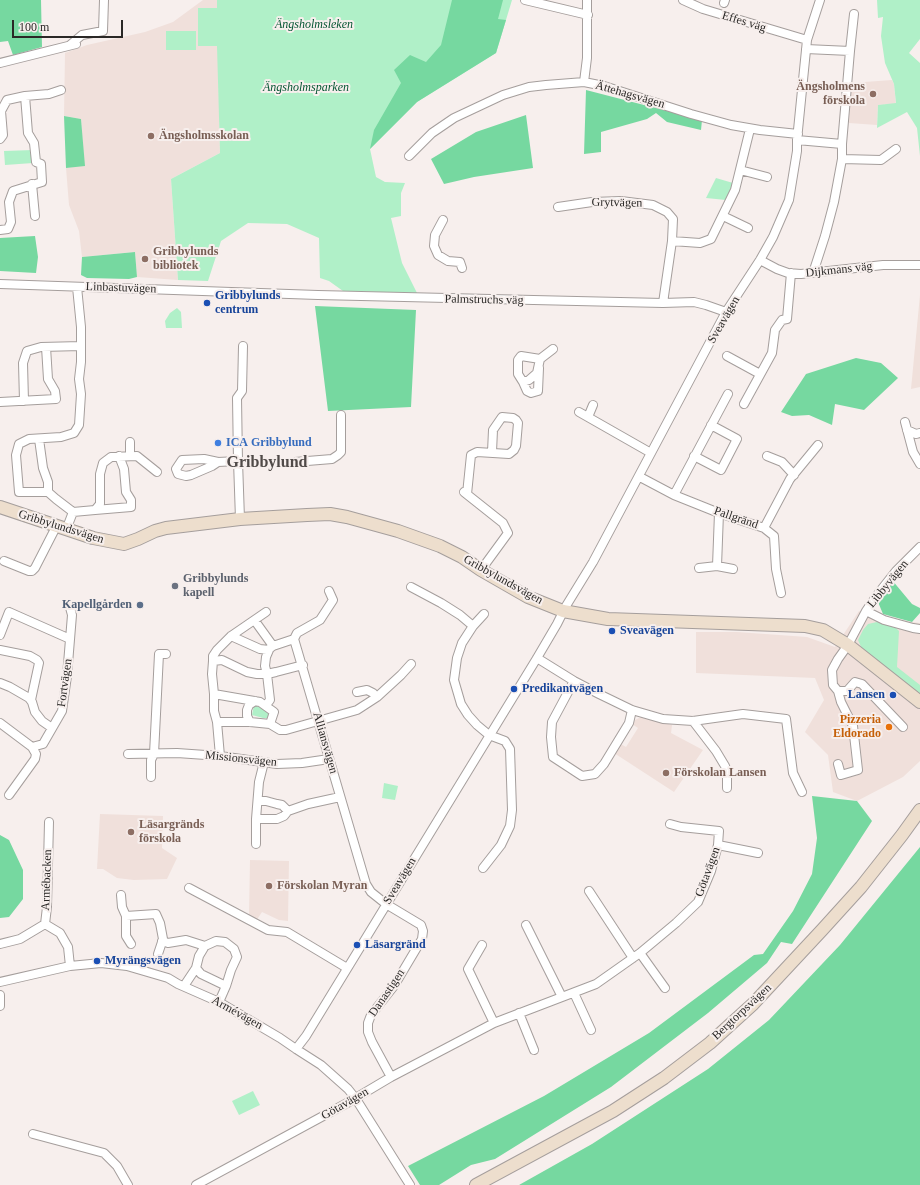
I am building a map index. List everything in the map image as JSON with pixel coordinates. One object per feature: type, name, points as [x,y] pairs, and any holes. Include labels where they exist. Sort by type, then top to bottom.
[{"type":"street","points":[[0,63],[73,44],[82,35],[103,31],[104,0]]},
{"type":"street","points":[[525,0],[588,14]]},
{"type":"street","points":[[584,82],[587,58],[587,0]]},
{"type":"street","name":"Effes väg","points":[[683,0],[703,9],[807,45]]},
{"type":"street","name":"Sveavägen","points":[[296,1050],[557,624],[640,477],[651,453],[726,312],[773,237],[789,200],[797,152],[807,45],[820,0]]},
{"type":"street","points":[[812,273],[825,236],[834,202],[842,159],[842,144],[854,14]]},
{"type":"street","points":[[807,45],[850,51]]},
{"type":"street","name":"Ättehagsvägen","points":[[409,156],[432,133],[454,118],[503,95],[528,87],[584,82],[604,86],[691,114],[731,125],[798,137]]},
{"type":"street","points":[[0,139],[3,135],[1,111],[7,100],[25,96],[49,94],[61,90]]},
{"type":"street","points":[[0,230],[8,229],[11,222],[9,202],[13,191],[42,182],[41,164],[36,162],[34,143],[28,133],[25,96]]},
{"type":"street","points":[[672,241],[700,243],[711,240],[735,190],[750,129]]},
{"type":"street","points":[[798,137],[842,144]]},
{"type":"street","points":[[842,159],[881,160],[896,149]]},
{"type":"street","points":[[740,170],[767,177]]},
{"type":"street","points":[[32,184],[35,216]]},
{"type":"street","name":"Grytvägen","points":[[558,207],[592,202],[621,201],[653,205],[668,212],[673,218],[672,241],[663,303]]},
{"type":"street","points":[[723,216],[748,228]]},
{"type":"street","points":[[443,220],[435,235],[434,246],[438,255],[448,261],[460,262],[462,268]]},
{"type":"street","name":"Dijkmans väg","points":[[760,260],[777,269],[790,273],[801,274],[883,265],[920,265]]},
{"type":"street","points":[[744,404],[772,353],[775,330],[782,320],[787,319],[790,273]]},
{"type":"street","name":"Linbastuvägen","points":[[0,284],[241,292]]},
{"type":"street","points":[[77,287],[81,327],[81,362],[79,379],[81,394],[80,425],[74,433],[61,437],[29,439],[19,444],[16,455],[19,492],[48,492],[73,512],[131,507],[131,500],[126,492],[124,469],[118,456]]},
{"type":"street","name":"Palmstruchs väg","points":[[241,292],[323,296],[663,303],[694,302],[726,312]]},
{"type":"street","points":[[24,401],[23,363],[27,351],[41,347],[81,346]]},
{"type":"street","points":[[240,519],[238,398],[242,391],[243,346]]},
{"type":"street","points":[[0,402],[56,400],[55,391],[48,379],[46,347]]},
{"type":"street","points":[[522,382],[529,380],[537,373],[540,359],[553,349]]},
{"type":"street","points":[[539,367],[538,391],[531,393],[527,391],[518,374],[518,360],[521,356],[540,359]]},
{"type":"street","points":[[727,356],[760,374]]},
{"type":"street","points":[[674,495],[728,394]]},
{"type":"street","points":[[588,417],[593,405]]},
{"type":"street","points":[[579,412],[651,453]]},
{"type":"street","points":[[295,462],[332,459],[341,452],[341,415]]},
{"type":"street","points":[[481,570],[508,533],[503,523],[466,493],[471,456],[477,452],[509,454],[514,450],[516,446],[518,422],[516,420],[513,418],[502,417],[494,430],[492,452]]},
{"type":"street","points":[[694,456],[721,470],[737,439],[711,425]]},
{"type":"street","points":[[920,433],[916,434],[906,426],[913,452],[920,464]]},
{"type":"street","points":[[39,439],[43,468],[48,482],[48,492]]},
{"type":"street","points":[[130,442],[130,456]]},
{"type":"street","name":"Pallgränd","points":[[640,477],[674,495],[719,513],[764,528],[790,479],[818,445]]},
{"type":"street","points":[[96,510],[100,504],[100,474],[103,463],[111,457],[137,456],[157,472]]},
{"type":"street","points":[[767,456],[782,462],[794,474]]},
{"type":"street","points":[[218,462],[238,461]]},
{"type":"street","name":"Gribbylundsvägen","points":[[0,507],[93,538],[124,544],[138,540],[155,531],[166,528],[240,519],[330,514],[347,517],[398,531],[440,546],[462,557],[481,570],[528,597],[563,611],[608,619],[806,626],[823,630],[848,645],[919,702]]},
{"type":"street","points":[[4,561],[28,571],[35,568],[73,512]]},
{"type":"street","points":[[717,566],[719,513]]},
{"type":"street","points":[[764,528],[774,536],[776,569],[781,593]]},
{"type":"street","name":"Libbyvägen","points":[[838,764],[842,775],[858,770],[853,726],[841,702],[838,691],[833,685],[832,670],[848,645],[866,611],[877,595],[896,571],[920,547]]},
{"type":"street","points":[[699,568],[717,566],[733,569]]},
{"type":"street","points":[[411,586],[441,602],[473,626]]},
{"type":"street","points":[[231,636],[260,650],[271,648],[294,639],[297,633],[320,620],[333,600],[329,590]]},
{"type":"street","points":[[62,614],[74,614],[69,604]]},
{"type":"street","points":[[866,611],[884,620],[920,629]]},
{"type":"street","points":[[0,635],[9,612],[70,638]]},
{"type":"street","points":[[220,756],[217,722],[214,711],[212,674],[213,656],[231,636],[255,621],[266,612]]},
{"type":"street","name":"Fortvägen","points":[[32,746],[43,744],[62,711],[74,614]]},
{"type":"street","points":[[483,868],[501,845],[510,826],[512,810],[510,749],[505,741],[489,735],[468,715],[461,704],[454,680],[457,658],[462,643],[473,626],[484,614]]},
{"type":"street","points":[[255,621],[271,648]]},
{"type":"street","name":"Alliansvägen","points":[[294,639],[303,665],[366,884],[371,892],[386,904]]},
{"type":"street","points":[[266,705],[270,700],[265,666],[266,657],[271,648]]},
{"type":"street","points":[[0,650],[30,656],[39,663],[31,700]]},
{"type":"street","points":[[151,778],[152,760],[154,754],[158,654],[166,654]]},
{"type":"street","points":[[537,658],[574,681],[632,710],[663,719],[693,721],[743,714],[786,719],[793,773],[802,792]]},
{"type":"street","points":[[213,661],[222,660],[247,672],[257,674],[267,674],[303,665]]},
{"type":"street","points":[[217,722],[250,722],[270,724],[280,730],[286,730],[357,710],[377,697],[402,675],[411,664]]},
{"type":"street","points":[[574,681],[552,722],[551,737],[553,757],[582,776],[595,774],[604,764],[628,724],[632,710]]},
{"type":"street","points":[[838,691],[847,691],[855,682],[862,684],[903,727]]},
{"type":"street","points":[[0,684],[22,693],[31,700],[35,712],[42,721],[52,728]]},
{"type":"street","points":[[357,692],[367,690],[377,697]]},
{"type":"street","points":[[214,694],[260,702],[266,705],[274,712],[270,724]]},
{"type":"street","points":[[250,722],[247,716],[247,710],[249,705],[255,701]]},
{"type":"street","points":[[693,721],[716,750],[725,766],[727,772],[727,788]]},
{"type":"street","points":[[0,723],[32,746],[36,754],[35,759],[9,795]]},
{"type":"street","name":"Missionsvägen","points":[[128,754],[177,753],[220,756],[277,764],[302,763],[329,759]]},
{"type":"street","points":[[256,844],[256,819],[259,782],[264,762]]},
{"type":"street","points":[[256,819],[277,819],[284,816],[288,811],[308,804],[340,797]]},
{"type":"street","points":[[258,801],[266,801],[282,805],[288,811]]},
{"type":"street","name":"Bergtorpsvägen","points":[[476,1185],[619,1107],[664,1078],[710,1043],[753,1004],[822,930],[860,887],[920,810]]},
{"type":"street","name":"Armébacken","points":[[45,924],[47,907],[49,822]]},
{"type":"street","name":"Götavägen","points":[[196,1185],[356,1099],[391,1077],[494,1023],[596,984],[636,955],[676,923],[698,902],[711,871],[718,845],[719,831],[681,827],[670,824]]},
{"type":"street","points":[[718,845],[758,853]]},
{"type":"street","points":[[189,888],[268,930],[287,932],[347,968]]},
{"type":"street","points":[[589,891],[636,955],[665,988]]},
{"type":"street","points":[[121,895],[122,907],[126,916],[126,936],[131,944]]},
{"type":"street","name":"Danastigen","points":[[386,904],[421,925],[423,931],[422,939],[394,986],[371,1015],[368,1023],[368,1032],[372,1042],[391,1077]]},
{"type":"street","points":[[126,916],[156,914],[160,923],[163,939],[158,954]]},
{"type":"street","name":"Armébacken","points":[[0,944],[20,939],[45,924]]},
{"type":"street","name":"Armébacken","points":[[45,924],[60,933],[68,947],[70,966]]},
{"type":"street","points":[[526,925],[562,997]]},
{"type":"street","points":[[162,941],[168,943],[186,940],[205,946]]},
{"type":"street","points":[[184,986],[196,968],[199,956],[205,946],[216,941],[225,942],[234,949],[237,958],[219,1002]]},
{"type":"street","points":[[482,945],[468,968],[494,1023]]},
{"type":"street","name":"Armévägen","points":[[0,982],[70,966],[101,963],[127,966],[168,978],[219,1002],[280,1038],[296,1050],[321,1065],[348,1089],[356,1099],[410,1185]]},
{"type":"street","points":[[196,968],[201,974],[226,986]]},
{"type":"street","points":[[574,992],[591,1030]]},
{"type":"street","points":[[0,995],[0,1006]]},
{"type":"street","points":[[519,1014],[534,1050]]},
{"type":"street","points":[[33,1134],[104,1153],[117,1166],[128,1185]]},
{"type":"street","name":"Bergtorpsvägen","points":[[484,1185],[519,1162]]},
{"type":"shaded area","name":"Ängsholmsskolan","points":[[203,0],[217,0],[220,153],[171,179],[178,280],[137,277],[135,252],[82,257],[79,231],[69,205],[66,168],[84,165],[81,119],[64,116],[65,53],[87,45],[145,32],[173,22]]},
{"type":"shaded area","name":"Ängsholmens förskola","points":[[892,80],[894,84],[896,104],[878,105],[877,125],[849,123],[851,83]]},
{"type":"shaded area","points":[[920,295],[920,387],[911,389]]},
{"type":"shaded area","points":[[859,611],[920,623],[920,761],[903,777],[857,801],[833,792],[828,755],[805,732],[824,700],[815,678],[696,673],[696,632],[737,632],[807,637],[835,647]]},
{"type":"shaded area","name":"Förskolan Lansen","points":[[641,717],[672,725],[671,733],[703,750],[674,792],[614,753],[619,743],[626,747],[638,728],[632,724],[635,720]]},
{"type":"shaded area","name":"Läsargränds förskola","points":[[100,814],[163,816],[162,848],[177,858],[167,879],[134,880],[117,878],[103,869],[97,869]]},
{"type":"shaded area","name":"Förskolan Myran","points":[[250,860],[289,861],[288,921],[279,920],[262,912],[256,921],[249,916]]},
{"type":"green space","points":[[0,0],[41,0],[42,47],[13,55],[8,41],[0,42]]},
{"type":"green space","name":"Ängsholmsparken","points":[[217,0],[512,0],[496,53],[417,102],[370,149],[376,177],[385,182],[405,183],[401,193],[401,216],[391,218],[402,263],[417,293],[343,291],[329,281],[320,278],[319,238],[287,224],[248,223],[221,241],[208,281],[178,280],[171,179],[220,153],[217,46],[198,46],[198,8],[217,8]]},
{"type":"green space","points":[[452,0],[503,0],[498,19],[506,20],[496,53],[417,102],[370,149],[374,130],[401,83],[394,70],[410,55],[426,62],[441,45]]},
{"type":"green space","points":[[877,0],[920,0],[920,39],[909,53],[920,63],[920,156],[917,128],[907,112],[877,128],[878,105],[896,103],[894,84],[885,63],[881,36],[883,17],[878,18]]},
{"type":"green space","points":[[166,31],[196,31],[196,50],[166,50]]},
{"type":"green space","points":[[586,90],[702,120],[701,130],[667,122],[656,113],[647,119],[601,132],[601,152],[584,154]]},
{"type":"green space","points":[[526,115],[533,168],[474,177],[444,184],[431,159],[476,132]]},
{"type":"green space","points":[[64,116],[81,119],[85,166],[66,168]]},
{"type":"green space","points":[[33,150],[33,163],[5,165],[4,151]]},
{"type":"green space","points":[[716,178],[733,183],[726,200],[706,198]]},
{"type":"green space","points":[[35,236],[38,257],[36,273],[0,271],[0,238]]},
{"type":"green space","points":[[135,252],[137,277],[129,279],[87,278],[81,275],[82,257]]},
{"type":"green space","points":[[315,306],[416,310],[411,407],[328,411]]},
{"type":"green space","points":[[177,308],[181,312],[182,328],[166,328],[165,321],[170,313]]},
{"type":"green space","points":[[856,358],[881,363],[898,378],[864,410],[835,404],[832,425],[809,415],[792,416],[781,412],[806,374]]},
{"type":"green space","points":[[892,580],[912,604],[920,608],[920,613],[912,622],[883,614],[878,602]]},
{"type":"green space","points":[[877,622],[896,628],[899,631],[897,667],[920,685],[920,695],[862,649],[858,640],[863,630],[868,624]]},
{"type":"green space","points":[[254,705],[272,712],[271,718],[263,718],[252,715]]},
{"type":"green space","points":[[384,783],[398,786],[395,800],[382,798]]},
{"type":"green space","points":[[812,796],[857,801],[872,821],[792,944],[781,942],[767,963],[708,1013],[611,1087],[495,1159],[471,1165],[439,1185],[420,1185],[408,1166],[544,1096],[649,1033],[754,955],[763,954],[793,911],[812,874],[817,838]]},
{"type":"green space","points":[[0,835],[9,840],[23,870],[23,899],[9,917],[0,918]]},
{"type":"green space","points":[[920,847],[920,1185],[519,1185],[592,1144],[708,1069],[769,1020],[840,945]]},
{"type":"green space","points":[[253,1091],[260,1105],[239,1115],[232,1101]]},
{"type":"place","name":"Ängsholmens förskola","points":[[873,94]]},
{"type":"place","name":"Ängsholmsskolan","points":[[151,136]]},
{"type":"place","name":"Gribbylunds bibliotek","points":[[145,259]]},
{"type":"place","name":"Gribbylunds centrum","points":[[207,303]]},
{"type":"place","name":"ICA Gribbylund","points":[[218,443]]},
{"type":"place","name":"Gribbylunds kapell","points":[[175,586]]},
{"type":"place","name":"Kapellgården","points":[[140,605]]},
{"type":"place","name":"Sveavägen","points":[[612,631]]},
{"type":"place","name":"Predikantvägen","points":[[514,689]]},
{"type":"place","name":"Lansen","points":[[893,695]]},
{"type":"place","name":"Pizzeria Eldorado","points":[[889,727]]},
{"type":"place","name":"Förskolan Lansen","points":[[666,773]]},
{"type":"place","name":"Läsargränds förskola","points":[[131,832]]},
{"type":"place","name":"Förskolan Myran","points":[[269,886]]},
{"type":"place","name":"Läsargränd","points":[[357,945]]},
{"type":"place","name":"Myrängsvägen","points":[[97,961]]},
{"type":"district","name":"Gribbylund","points":[[267,463]]},
{"type":"park label","name":"Ängsholmsleken","points":[[314,25]]}]
